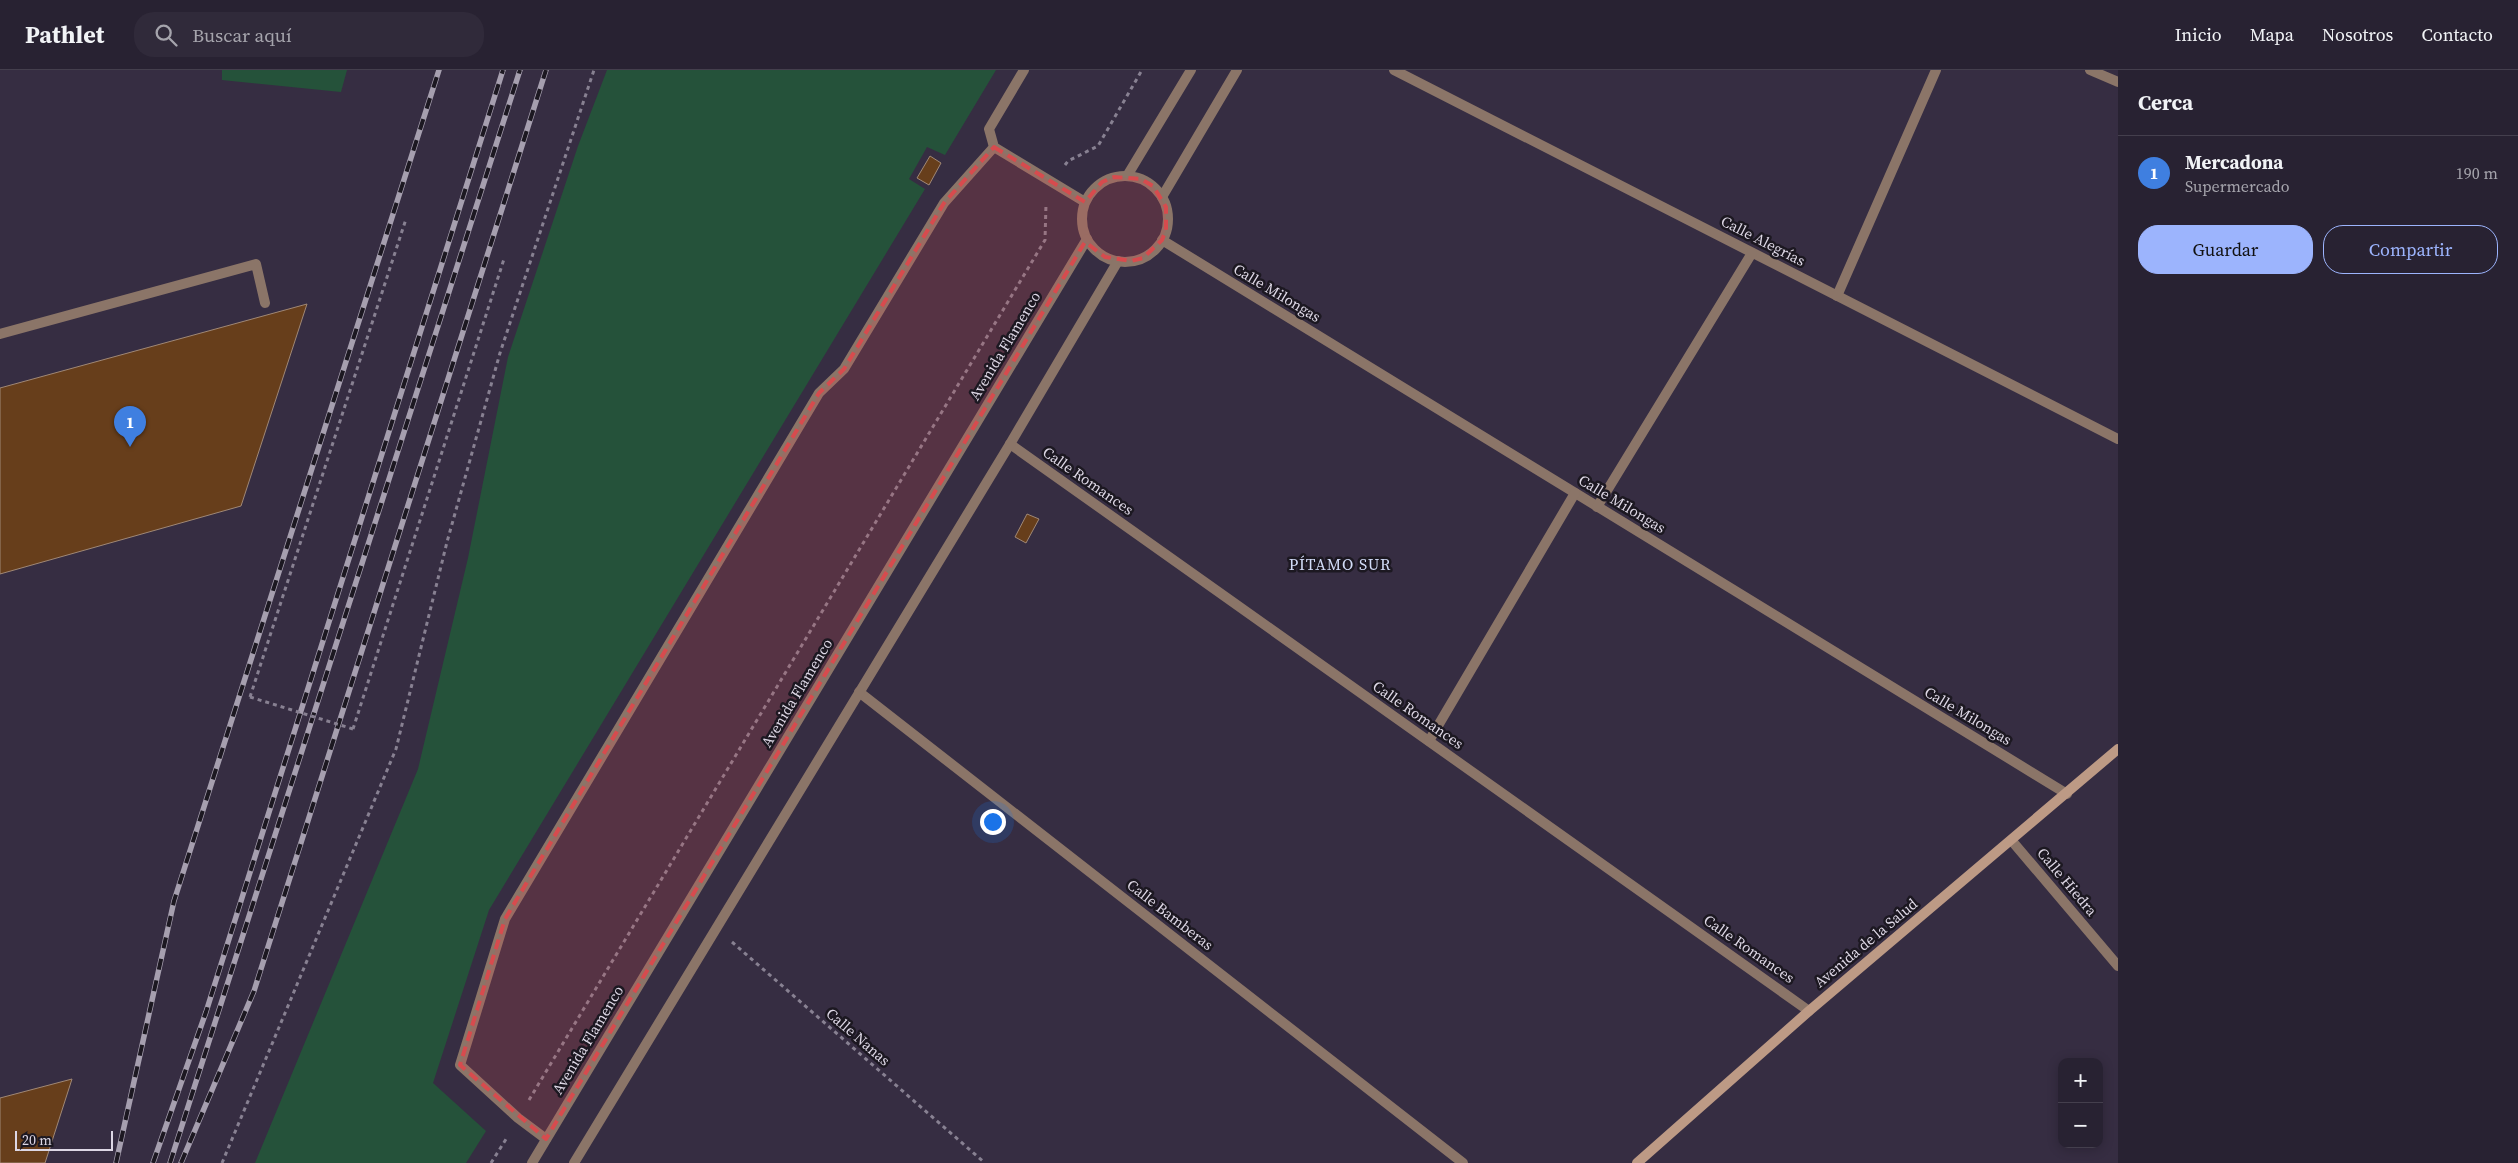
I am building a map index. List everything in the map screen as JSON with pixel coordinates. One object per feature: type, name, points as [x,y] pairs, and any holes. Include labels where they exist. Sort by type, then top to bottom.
[{"type":"street","points":[[1024,70],[989,129],[994,147],[1085,202]]},
{"type":"street","points":[[1127,176],[1191,70]]},
{"type":"street","points":[[1162,197],[1237,70]]},
{"type":"street","name":"Calle Alegrías","points":[[1394,70],[2118,439]]},
{"type":"street","points":[[1837,296],[1936,70]]},
{"type":"street","points":[[2090,70],[2118,82]]},
{"type":"street","points":[[546,1139],[518,1118],[460,1065],[505,919],[818,394],[844,369],[944,203],[994,147]]},
{"type":"street","points":[[1127,176],[1141,179],[1153,186],[1162,197],[1168,218],[1162,240],[1154,250],[1143,258],[1131,261],[1118,261],[1106,257],[1095,249],[1087,239],[1083,227],[1082,214],[1085,202],[1102,182],[1114,177],[1127,176]]},
{"type":"street","name":"Avenida Flamenco","points":[[532,1163],[1087,239]]},
{"type":"street","name":"Calle Milongas","points":[[1162,240],[2067,794]]},
{"type":"street","points":[[1597,507],[1752,253]]},
{"type":"street","points":[[575,1163],[1010,444],[1118,261]]},
{"type":"street","points":[[0,334],[256,264],[265,303]]},
{"type":"street","name":"Calle Romances","points":[[1010,444],[1809,1011]]},
{"type":"street","points":[[1429,741],[1575,493]]},
{"type":"street","name":"Calle Bamberas","points":[[860,692],[1463,1163]]},
{"type":"street","name":"Avenida de la Salud","points":[[1637,1163],[1809,1011],[2118,750]]},
{"type":"street","name":"Calle Hiedra","points":[[2012,841],[2118,966]]},
{"type":"path","points":[[222,1163],[396,749],[447,542],[500,353],[594,70]]},
{"type":"path","points":[[492,1163],[1044,240],[1045,206],[1068,161],[1098,146],[1142,70]]},
{"type":"path","points":[[406,219],[250,697],[353,729],[504,259]]},
{"type":"path","name":"Calle Nanas","points":[[717,928],[985,1163]]},
{"type":"highlighted area","points":[[994,147],[1085,202],[1102,182],[1114,177],[1141,179],[1153,186],[1166,207],[1166,230],[1162,240],[1143,258],[1131,261],[1105,257],[1085,242],[546,1139],[460,1065],[505,919],[819,393],[844,369],[944,203]]},
{"type":"green space","points":[[222,70],[347,70],[341,92],[222,80]]},
{"type":"green space","points":[[607,70],[996,70],[945,155],[927,147],[909,179],[925,189],[489,910],[433,1083],[486,1131],[466,1163],[255,1163],[418,769],[468,558],[508,357],[578,146]]},
{"type":"building","points":[[930,156],[941,163],[929,185],[917,178]]},
{"type":"building","points":[[307,304],[241,506],[0,574],[0,388]]},
{"type":"building","points":[[1027,514],[1039,519],[1026,543],[1015,537]]},
{"type":"building","points":[[72,1079],[45,1163],[0,1163],[0,1098]]},
{"type":"railway","points":[[116,1163],[174,901],[439,70]]},
{"type":"railway","points":[[153,1163],[206,1012],[503,70]]},
{"type":"railway","points":[[170,1163],[520,70]]},
{"type":"railway","points":[[181,1163],[254,991],[546,70]]},
{"type":"place","name":"Mercadona","points":[[130,447]]},
{"type":"district","name":"PÍTAMO SUR","points":[[1340,564]]}]
